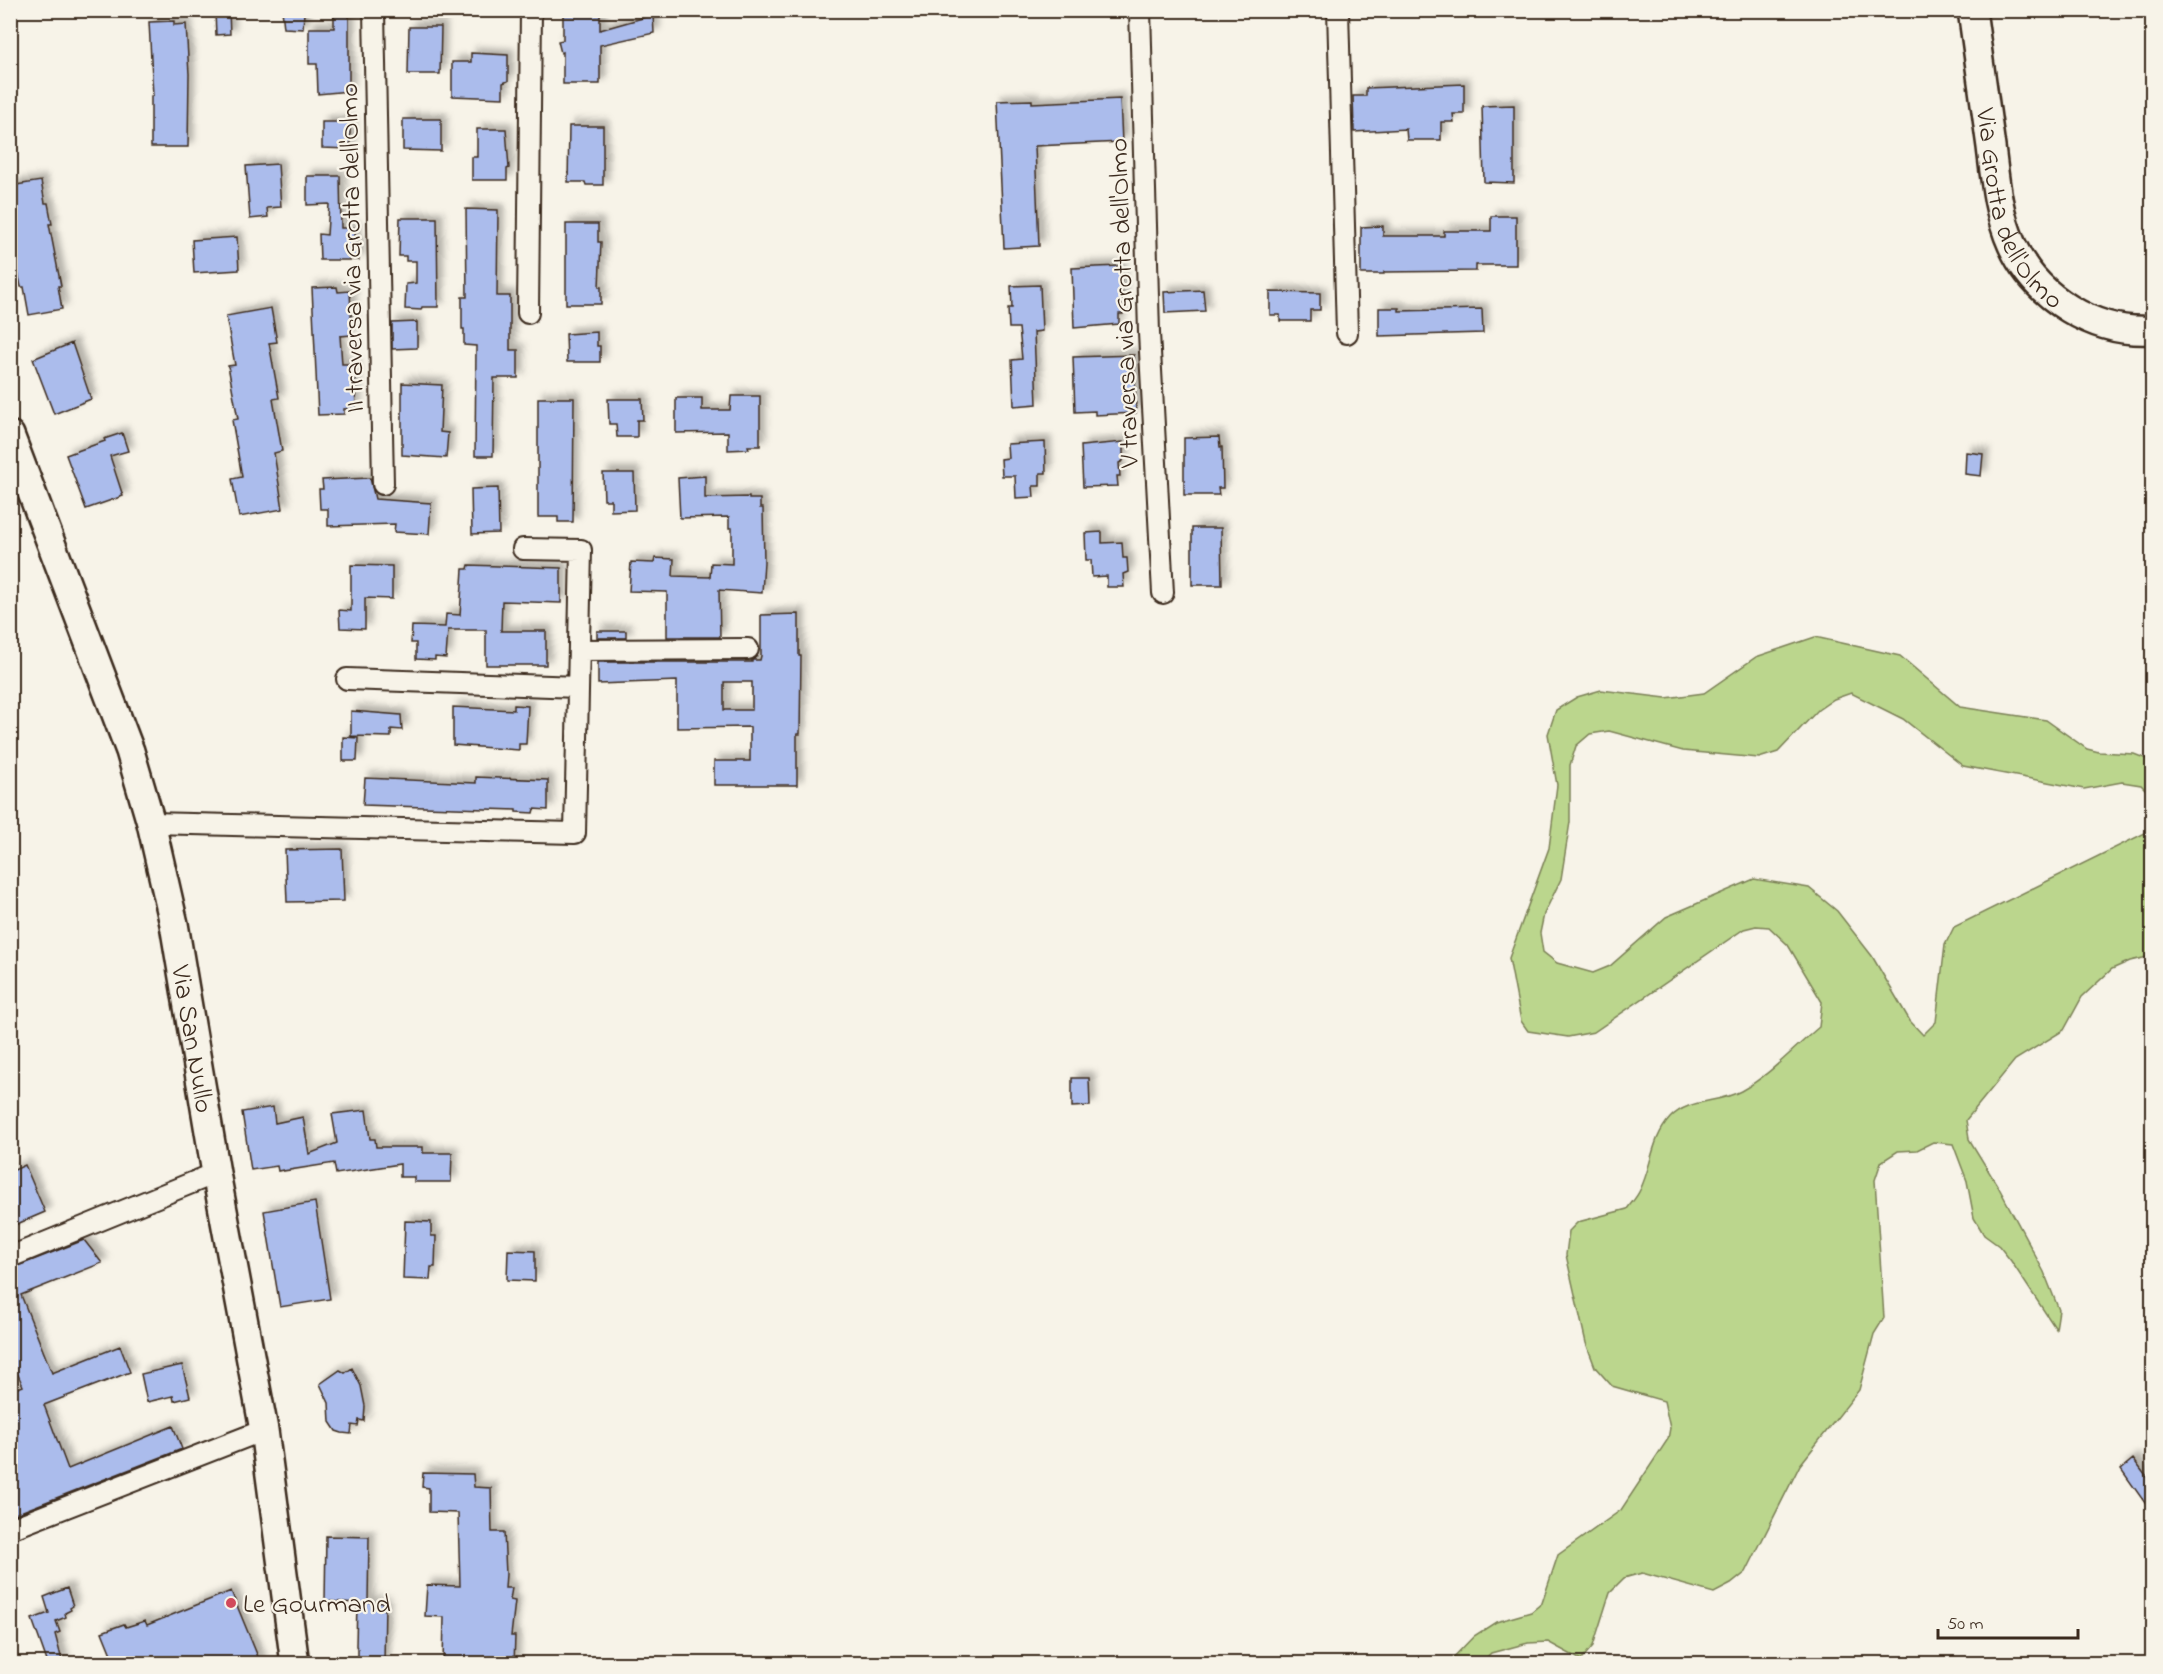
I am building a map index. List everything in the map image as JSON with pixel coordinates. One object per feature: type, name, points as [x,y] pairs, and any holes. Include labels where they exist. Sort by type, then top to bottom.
[{"type":"street","name":"II traversa via Grotta dell'Olmo","points":[[374,10],[383,484]]},
{"type":"street","points":[[528,313],[531,10]]},
{"type":"street","name":"V traversa via Grotta dell'Olmo","points":[[1140,10],[1149,333],[1163,594]]},
{"type":"street","points":[[1338,10],[1347,333]]},
{"type":"street","name":"Via Grotta dell'Olmo","points":[[1972,10],[1996,188],[2003,222],[2012,246],[2042,288],[2060,303],[2109,326],[2152,330]]},
{"type":"street","name":"Via San Nullo","points":[[10,435],[17,472],[130,751],[151,823],[174,924],[216,1173],[264,1430],[295,1664]]},
{"type":"street","points":[[151,823],[575,832],[581,550],[523,549]]},
{"type":"street","points":[[579,650],[748,649]]},
{"type":"street","points":[[347,679],[578,687]]},
{"type":"street","points":[[10,1257],[216,1173]]},
{"type":"street","points":[[10,1529],[264,1430]]},
{"type":"green space","points":[[1815,637],[1900,656],[1960,707],[2046,720],[2087,749],[2134,754],[2152,761],[2152,796],[2141,785],[2122,782],[2084,789],[1963,766],[1903,719],[1851,693],[1834,699],[1818,710],[1778,752],[1759,758],[1683,751],[1609,731],[1590,734],[1576,746],[1570,765],[1570,822],[1561,879],[1544,914],[1540,933],[1543,952],[1557,963],[1593,973],[1610,966],[1666,917],[1754,879],[1809,888],[1837,911],[1872,956],[1910,1021],[1923,1035],[1936,1022],[1945,945],[1954,927],[2145,833],[2152,834],[2152,956],[2130,961],[2112,969],[2082,997],[2064,1030],[2015,1060],[1966,1120],[1969,1139],[1999,1188],[2044,1272],[2059,1310],[2056,1329],[2011,1261],[1999,1246],[1984,1235],[1974,1218],[1967,1181],[1953,1144],[1933,1142],[1917,1150],[1898,1151],[1881,1162],[1875,1180],[1884,1318],[1874,1334],[1859,1390],[1800,1465],[1746,1572],[1731,1584],[1714,1593],[1642,1573],[1624,1578],[1610,1592],[1593,1646],[1581,1660],[1548,1642],[1528,1643],[1491,1653],[1481,1663],[1448,1663],[1474,1636],[1496,1622],[1531,1612],[1542,1603],[1558,1555],[1621,1510],[1668,1439],[1670,1428],[1664,1401],[1612,1386],[1595,1367],[1586,1343],[1566,1255],[1569,1231],[1578,1222],[1627,1209],[1640,1190],[1655,1144],[1670,1118],[1686,1107],[1732,1095],[1752,1085],[1819,1027],[1822,1002],[1788,945],[1769,927],[1756,926],[1744,929],[1594,1032],[1568,1037],[1528,1031],[1521,1021],[1509,958],[1549,848],[1557,785],[1548,734],[1556,710],[1577,697],[1601,690],[1666,698],[1704,693],[1756,657]]},
{"type":"building","points":[[282,10],[301,10],[301,13],[304,13],[303,29],[284,28]]},
{"type":"building","points":[[334,10],[349,10],[349,91],[318,94],[317,64],[309,64],[309,28],[334,28]]},
{"type":"building","points":[[578,10],[597,10],[596,15],[600,15],[600,30],[653,15],[654,33],[600,45],[600,84],[563,84],[563,52],[561,53],[558,41],[563,40],[563,15],[578,15]]},
{"type":"building","points":[[229,11],[230,34],[216,35],[215,12]]},
{"type":"building","points":[[174,21],[174,25],[186,24],[189,74],[188,147],[151,147],[151,96],[153,96],[149,22]]},
{"type":"building","points":[[409,27],[441,27],[440,74],[408,74]]},
{"type":"building","points":[[471,53],[508,55],[508,81],[503,83],[503,98],[452,96],[452,62],[471,62]]},
{"type":"building","points":[[1464,84],[1464,114],[1453,114],[1454,122],[1441,122],[1441,140],[1407,140],[1406,129],[1354,132],[1353,96],[1366,96],[1366,88]]},
{"type":"building","points":[[1120,99],[1122,142],[1035,146],[1039,246],[1004,248],[997,101],[1032,100],[1032,103]]},
{"type":"building","points":[[1514,105],[1514,183],[1484,182],[1482,106]]},
{"type":"building","points":[[403,119],[441,119],[441,151],[403,150]]},
{"type":"building","points":[[322,122],[350,122],[350,149],[322,148]]},
{"type":"building","points":[[569,126],[603,126],[603,185],[568,182]]},
{"type":"building","points":[[477,129],[506,129],[509,168],[507,169],[507,180],[472,180],[472,157],[477,157]]},
{"type":"building","points":[[278,164],[281,207],[267,208],[268,217],[250,219],[246,166]]},
{"type":"building","points":[[307,176],[340,176],[341,228],[355,228],[355,243],[358,243],[359,260],[320,260],[319,234],[327,235],[329,204],[307,205]]},
{"type":"building","points":[[41,181],[52,224],[49,224],[61,286],[58,286],[62,309],[29,315],[10,232],[10,186]]},
{"type":"building","points":[[466,209],[498,210],[497,296],[510,296],[510,350],[518,350],[518,378],[494,378],[493,456],[475,456],[476,346],[464,345],[464,329],[462,329],[462,297],[467,297]]},
{"type":"building","points":[[1491,216],[1516,216],[1516,265],[1476,265],[1476,271],[1361,274],[1361,227],[1383,226],[1383,236],[1444,236],[1444,231],[1491,231]]},
{"type":"building","points":[[400,218],[437,218],[438,307],[422,307],[421,310],[405,309],[406,284],[416,283],[416,261],[406,261],[406,256],[399,256]]},
{"type":"building","points":[[566,224],[598,224],[598,242],[601,242],[599,287],[601,287],[601,304],[566,304]]},
{"type":"building","points":[[237,237],[239,270],[194,273],[192,240]]},
{"type":"building","points":[[1120,266],[1123,314],[1119,314],[1119,324],[1074,328],[1072,268]]},
{"type":"building","points":[[1040,285],[1042,331],[1034,332],[1037,404],[1014,406],[1012,360],[1022,359],[1019,328],[1009,328],[1008,308],[1012,308],[1011,286]]},
{"type":"building","points":[[337,287],[338,292],[350,291],[352,335],[340,336],[342,364],[354,364],[356,408],[344,409],[344,414],[318,415],[312,288]]},
{"type":"building","points":[[1203,290],[1205,311],[1165,313],[1164,292]]},
{"type":"building","points":[[1270,292],[1320,293],[1320,310],[1310,310],[1310,321],[1280,321],[1280,315],[1270,315]]},
{"type":"building","points":[[271,308],[277,342],[269,343],[279,398],[273,399],[282,451],[274,453],[283,509],[239,517],[232,479],[242,477],[232,420],[238,419],[228,366],[235,365],[226,316]]},
{"type":"building","points":[[1379,308],[1399,308],[1399,311],[1482,309],[1483,333],[1379,336]]},
{"type":"building","points":[[417,322],[417,348],[392,349],[392,323]]},
{"type":"building","points":[[597,332],[600,362],[567,362],[566,334]]},
{"type":"building","points":[[72,343],[91,399],[54,414],[33,359]]},
{"type":"building","points":[[1134,355],[1136,413],[1095,415],[1095,411],[1075,412],[1073,357]]},
{"type":"building","points":[[402,383],[442,385],[440,432],[448,433],[446,458],[402,455]]},
{"type":"building","points":[[731,396],[760,396],[760,446],[728,450],[728,432],[676,433],[676,398],[702,398],[702,410],[730,410]]},
{"type":"building","points":[[538,398],[574,398],[573,522],[558,522],[558,517],[538,517]]},
{"type":"building","points":[[608,399],[642,399],[643,420],[637,420],[637,437],[617,437],[616,424],[609,424]]},
{"type":"building","points":[[122,433],[128,451],[110,456],[123,496],[86,509],[66,455]]},
{"type":"building","points":[[1219,437],[1220,447],[1222,447],[1223,488],[1218,488],[1219,495],[1184,495],[1184,438]]},
{"type":"building","points":[[1045,442],[1046,473],[1040,473],[1040,486],[1033,486],[1034,497],[1016,498],[1015,476],[1002,476],[1001,459],[1008,458],[1007,444]]},
{"type":"building","points":[[1123,442],[1123,461],[1119,463],[1118,486],[1083,487],[1081,446]]},
{"type":"building","points":[[1966,452],[1983,454],[1981,476],[1965,474]]},
{"type":"building","points":[[603,473],[634,473],[635,510],[611,511],[611,500],[604,500]]},
{"type":"building","points":[[705,476],[705,498],[760,499],[760,508],[763,508],[762,593],[719,590],[720,637],[667,637],[667,592],[629,591],[631,562],[654,563],[655,558],[674,559],[673,576],[710,577],[711,563],[732,564],[732,528],[729,528],[729,517],[680,518],[678,478]]},
{"type":"building","points":[[370,478],[375,499],[431,503],[429,534],[394,532],[395,524],[328,526],[328,509],[320,509],[319,489],[323,489],[322,480]]},
{"type":"building","points":[[498,488],[499,533],[472,534],[471,489]]},
{"type":"building","points":[[1192,528],[1221,528],[1222,585],[1192,585]]},
{"type":"building","points":[[1102,532],[1102,543],[1122,542],[1123,558],[1127,558],[1128,572],[1123,574],[1124,587],[1107,587],[1107,576],[1092,577],[1091,560],[1086,560],[1085,533]]},
{"type":"building","points":[[351,565],[392,566],[392,599],[365,598],[365,629],[340,628],[339,610],[351,611]]},
{"type":"building","points":[[469,565],[561,568],[561,603],[502,601],[501,631],[546,631],[546,665],[486,665],[486,630],[448,630],[446,658],[416,659],[416,643],[411,643],[412,626],[445,627],[446,614],[460,615],[463,569],[468,569]]},
{"type":"building","points":[[799,614],[799,656],[801,656],[797,785],[714,785],[714,761],[750,761],[750,727],[677,728],[677,681],[598,684],[598,662],[752,662],[752,660],[760,660],[761,615]],"holes":[[[724,682],[752,682],[752,710],[724,710]]]},
{"type":"building","points":[[597,631],[626,631],[626,638],[597,638]]},
{"type":"building","points":[[514,705],[528,706],[526,744],[519,744],[519,750],[453,745],[453,707],[514,710]]},
{"type":"building","points":[[351,711],[401,715],[402,730],[391,729],[391,737],[351,736]]},
{"type":"building","points":[[343,737],[358,738],[357,761],[343,761]]},
{"type":"building","points":[[476,777],[548,780],[548,810],[534,809],[533,813],[516,812],[516,810],[363,805],[365,778],[476,783]]},
{"type":"building","points":[[342,849],[344,901],[287,902],[285,850]]},
{"type":"building","points":[[1072,1078],[1089,1078],[1090,1106],[1072,1107]]},
{"type":"building","points":[[273,1107],[275,1123],[303,1117],[309,1154],[337,1143],[332,1114],[366,1110],[370,1139],[375,1139],[376,1147],[423,1147],[423,1153],[452,1153],[451,1182],[414,1182],[414,1177],[400,1177],[400,1164],[336,1174],[334,1163],[283,1171],[278,1171],[277,1166],[251,1170],[242,1112]]},
{"type":"building","points":[[25,1165],[45,1212],[10,1227],[10,1172]]},
{"type":"building","points":[[315,1202],[330,1299],[280,1307],[264,1211]]},
{"type":"building","points":[[405,1221],[431,1222],[431,1236],[436,1236],[435,1267],[431,1267],[430,1280],[403,1279]]},
{"type":"building","points":[[84,1240],[102,1263],[21,1295],[52,1373],[120,1346],[130,1372],[44,1405],[68,1469],[173,1426],[182,1449],[10,1516],[10,1391],[23,1386],[10,1357],[10,1269]]},
{"type":"building","points":[[508,1250],[535,1251],[535,1281],[507,1280]]},
{"type":"building","points":[[182,1365],[190,1397],[174,1401],[173,1396],[147,1402],[141,1374]]},
{"type":"building","points":[[352,1368],[361,1386],[365,1406],[364,1421],[359,1420],[358,1426],[352,1425],[351,1434],[336,1431],[330,1422],[329,1403],[320,1384],[340,1370],[345,1373]]},
{"type":"building","points":[[2133,1459],[2152,1484],[2152,1513],[2121,1469]]},
{"type":"building","points":[[423,1473],[473,1474],[474,1487],[491,1488],[492,1532],[504,1532],[505,1588],[512,1588],[510,1600],[515,1601],[511,1636],[515,1636],[514,1664],[443,1664],[444,1617],[425,1616],[427,1585],[460,1586],[458,1513],[429,1512],[429,1488],[422,1487]]},
{"type":"building","points":[[326,1536],[369,1537],[368,1602],[385,1603],[384,1664],[358,1664],[357,1603],[325,1601]]},
{"type":"building","points":[[67,1588],[73,1606],[65,1613],[66,1617],[56,1621],[60,1632],[55,1634],[63,1664],[48,1664],[32,1619],[49,1613],[44,1597]]},
{"type":"building","points":[[231,1591],[261,1664],[115,1664],[102,1632],[124,1624],[126,1627],[145,1621],[147,1625]]},
{"type":"place","name":"Le Gourmand","points":[[231,1603]]}]
